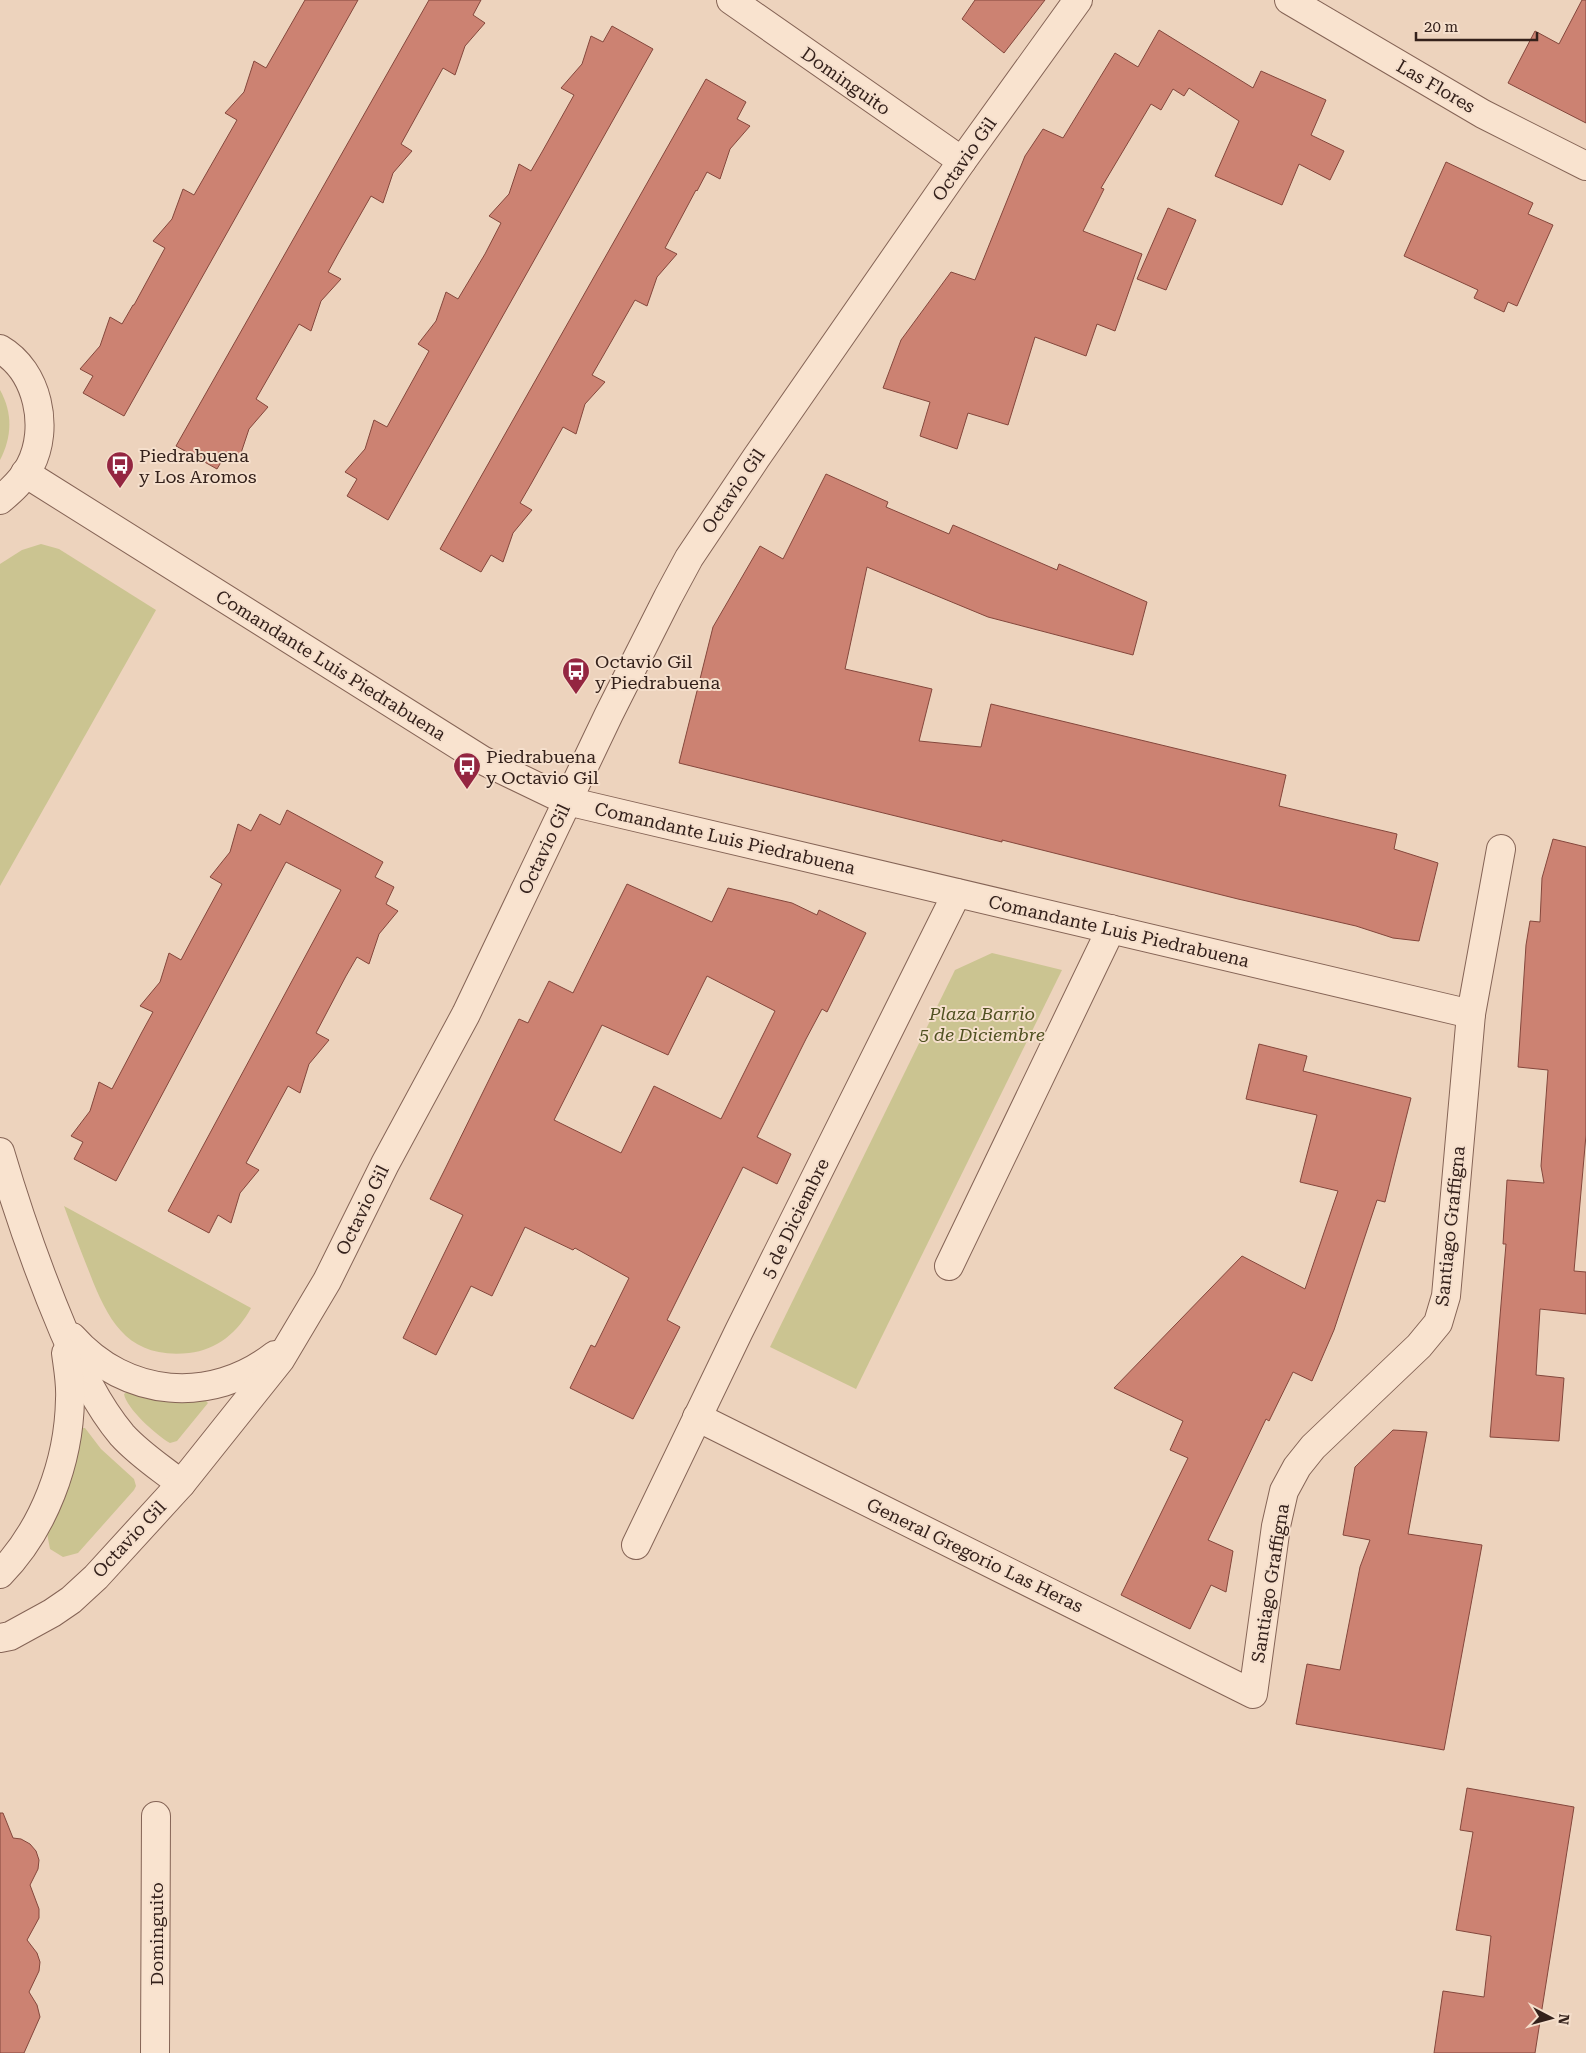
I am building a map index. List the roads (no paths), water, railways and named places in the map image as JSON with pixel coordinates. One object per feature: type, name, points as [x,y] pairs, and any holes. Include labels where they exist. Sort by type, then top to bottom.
[{"type":"street","name":"Dominguito","points":[[731,0],[962,161]]},
{"type":"street","name":"Octavio Gil","points":[[0,1638],[10,1636],[52,1613],[71,1600],[96,1577],[181,1484],[255,1392],[300,1329],[327,1282],[411,1115],[466,1014],[567,801],[644,644],[689,558],[962,161],[1078,0]]},
{"type":"street","name":"Las Flores","points":[[1289,0],[1483,114],[1586,166]]},
{"type":"street","points":[[0,349],[23,370],[34,392],[40,417],[39,442],[31,465],[17,486],[0,500]]},
{"type":"street","name":"Comandante Luis Piedrabuena","points":[[25,473],[482,760],[567,801],[1470,1014]]},
{"type":"street","name":"Santiago Graffigna","points":[[1253,1694],[1276,1526],[1284,1491],[1297,1467],[1313,1447],[1419,1346],[1438,1323],[1446,1296],[1470,1014],[1501,848]]},
{"type":"street","name":"5 de Diciembre","points":[[636,1544],[956,893]]},
{"type":"street","points":[[949,1266],[1111,930]]},
{"type":"street","points":[[0,1152],[25,1234],[60,1322],[88,1384],[109,1418],[137,1450],[181,1484]]},
{"type":"street","points":[[60,1322],[90,1356],[104,1366],[138,1382],[173,1388],[204,1387],[240,1377],[254,1370],[278,1352],[300,1329]]},
{"type":"street","points":[[0,1574],[22,1546],[38,1521],[52,1492],[60,1465],[67,1429],[70,1398],[65,1341],[60,1322]]},
{"type":"street","name":"General Gregorio Las Heras","points":[[697,1417],[1253,1694]]},
{"type":"street","name":"Dominguito","points":[[155,2053],[156,1816]]},
{"type":"place","name":"Piedrabuena y Los Aromos","points":[[120,489]]},
{"type":"place","name":"Octavio Gil y Piedrabuena","points":[[576,695]]},
{"type":"place","name":"Piedrabuena y Octavio Gil","points":[[467,790]]},
{"type":"park label","name":"Plaza Barrio 5 de Diciembre","points":[[982,1023]]}]
